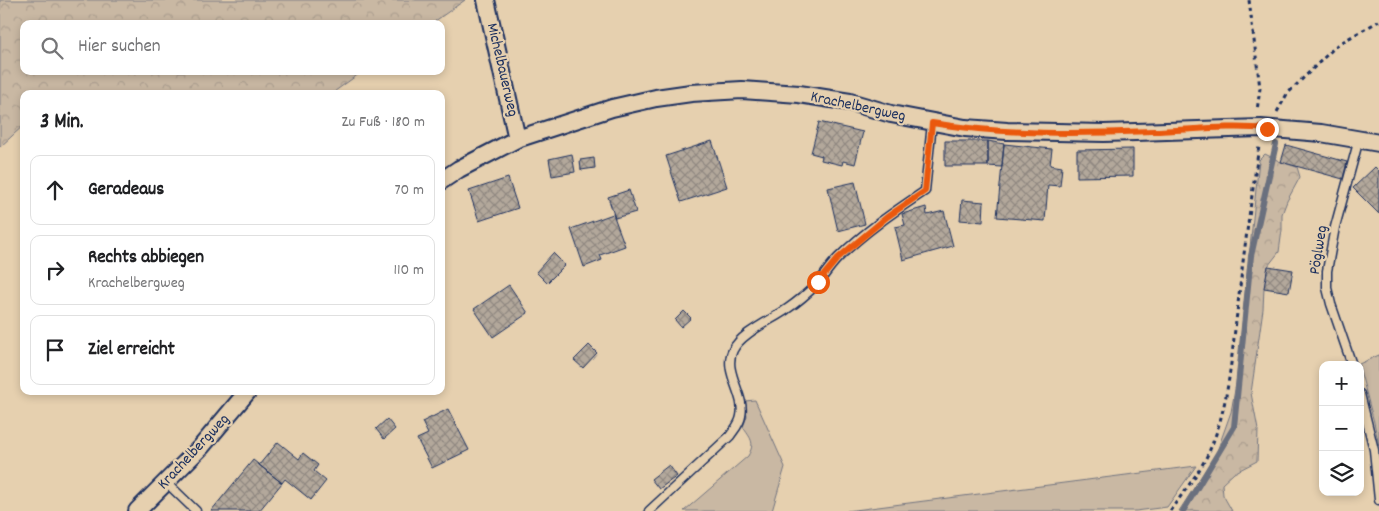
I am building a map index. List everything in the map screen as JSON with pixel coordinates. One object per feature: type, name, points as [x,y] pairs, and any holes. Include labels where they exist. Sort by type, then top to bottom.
[{"type":"street","name":"Michelbauerweg","points":[[486,0],[518,139]]},
{"type":"street","name":"Krachelbergweg","points":[[445,178],[459,169],[518,139],[612,108],[656,98],[691,93],[742,90],[799,94],[850,102],[932,123],[965,128],[1104,133],[1259,128],[1321,133],[1379,143]]},
{"type":"street","name":"Krachelbergweg","points":[[137,511],[200,447],[245,395]]},
{"type":"lane","points":[[649,511],[730,436],[738,424],[742,415],[742,406],[732,371],[731,352],[735,346],[744,337],[804,297],[838,258],[887,217],[925,191],[932,123]]},
{"type":"lane","name":"Pöglweg","points":[[1351,361],[1331,304],[1327,288],[1327,271],[1335,227],[1359,139]]},
{"type":"lane","points":[[1363,406],[1374,450],[1379,500]]},
{"type":"lane","points":[[166,482],[196,511]]},
{"type":"path","points":[[1170,511],[1191,483],[1211,449],[1223,411],[1230,376],[1259,128],[1260,88],[1249,0]]},
{"type":"path","points":[[1259,128],[1287,94],[1337,45],[1379,21]]},
{"type":"green space","points":[[0,0],[465,0],[437,20],[20,20],[20,75],[357,75],[337,90],[20,90],[20,129],[0,147]]},
{"type":"green space","points":[[1265,154],[1297,167],[1300,177],[1282,214],[1279,252],[1268,266],[1264,288],[1263,309],[1251,393],[1258,430],[1257,461],[1234,473],[1222,484],[1223,495],[1232,511],[1179,511],[1216,454],[1231,412],[1236,384],[1259,160]]},
{"type":"green space","points":[[1379,355],[1379,446],[1364,385],[1364,362]]},
{"type":"green space","points":[[755,400],[785,467],[772,511],[684,511],[748,456],[752,444],[750,437],[743,427],[747,416],[745,401]]},
{"type":"green space","points":[[1196,466],[1167,507],[1136,511],[847,511]]},
{"type":"building","points":[[819,122],[863,132],[855,164],[843,161],[842,165],[821,160],[822,156],[811,153]]},
{"type":"building","points":[[712,141],[727,187],[681,202],[666,156]]},
{"type":"building","points":[[945,141],[988,141],[988,166],[945,166]]},
{"type":"building","points":[[988,141],[1004,144],[1002,167],[988,166]]},
{"type":"building","points":[[1004,144],[1052,149],[1050,165],[1062,167],[1060,186],[1048,185],[1045,221],[997,217]]},
{"type":"building","points":[[1286,145],[1347,162],[1343,179],[1281,162]]},
{"type":"building","points":[[1133,149],[1133,176],[1077,177],[1077,150]]},
{"type":"building","points":[[572,154],[575,172],[552,176],[549,159]]},
{"type":"building","points":[[594,158],[595,168],[581,170],[580,160]]},
{"type":"building","points":[[1375,167],[1379,171],[1379,214],[1353,188]]},
{"type":"building","points":[[508,178],[518,208],[479,221],[469,191]]},
{"type":"building","points":[[855,182],[865,224],[838,231],[828,188]]},
{"type":"building","points":[[629,190],[636,212],[615,218],[608,197]]},
{"type":"building","points":[[962,200],[984,202],[983,222],[960,220]]},
{"type":"building","points":[[926,207],[927,215],[944,211],[953,246],[903,260],[895,227],[905,225],[902,214]]},
{"type":"building","points":[[613,214],[625,246],[600,255],[602,260],[584,267],[571,229]]},
{"type":"building","points":[[553,253],[565,265],[547,283],[536,272]]},
{"type":"building","points":[[1268,266],[1293,270],[1289,292],[1264,288]]},
{"type":"building","points":[[509,285],[528,313],[493,337],[474,309]]},
{"type":"building","points":[[684,311],[691,318],[681,327],[675,320]]},
{"type":"building","points":[[589,345],[597,353],[583,368],[574,360]]},
{"type":"building","points":[[448,409],[469,450],[432,468],[417,439],[428,434],[422,422]]},
{"type":"building","points":[[387,419],[395,429],[384,439],[376,429]]},
{"type":"building","points":[[278,442],[299,459],[303,453],[318,465],[314,471],[326,481],[311,500],[285,479],[282,483],[259,465]]},
{"type":"building","points":[[253,460],[282,483],[259,511],[211,511]]},
{"type":"building","points":[[669,465],[677,476],[659,489],[651,479]]},
{"type":"waterway","points":[[1183,511],[1234,427],[1251,256],[1276,144]]},
{"type":"route","points":[[818,282],[838,258],[887,217],[925,191],[932,123],[1007,131],[1104,133],[1267,129]]}]
